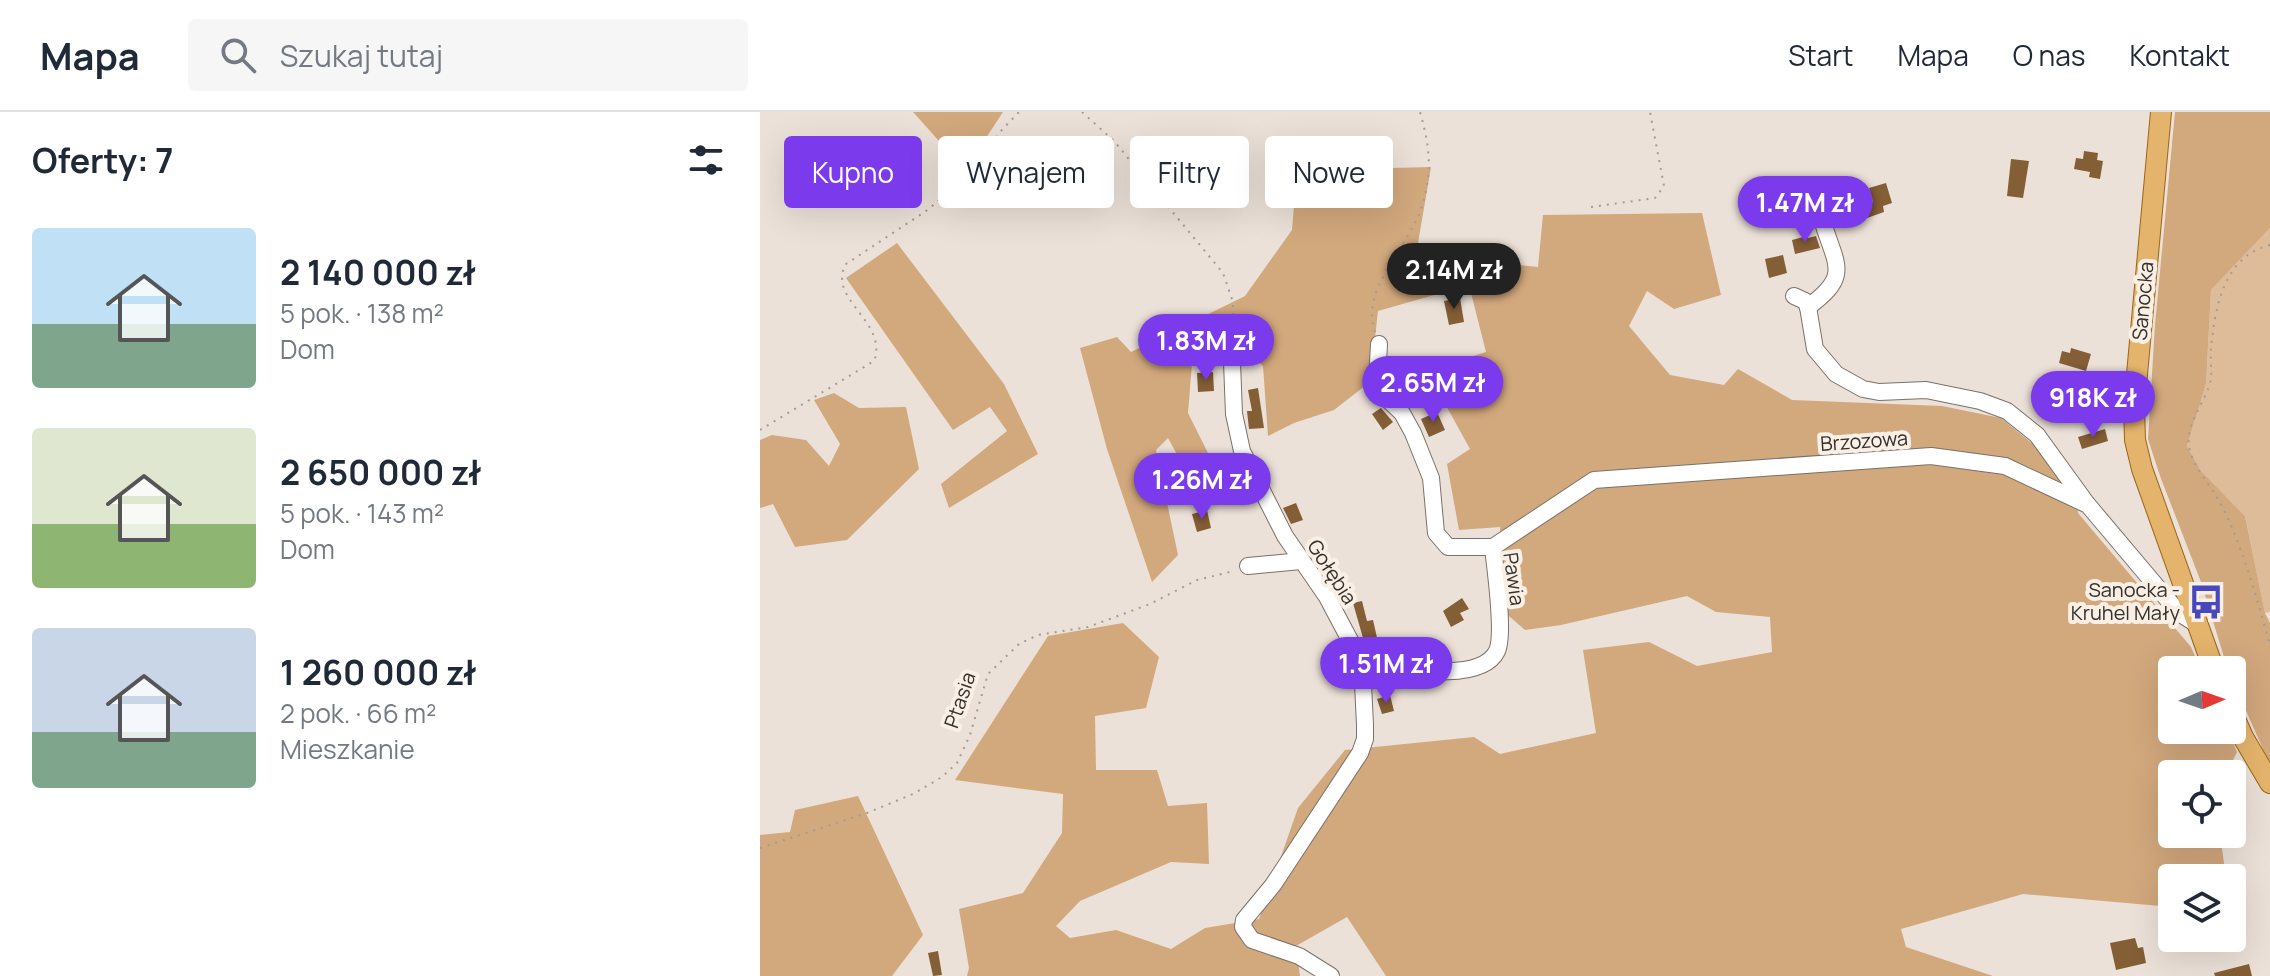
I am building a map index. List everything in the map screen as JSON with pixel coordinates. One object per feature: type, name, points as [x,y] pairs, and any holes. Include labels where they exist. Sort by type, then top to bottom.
[{"type":"main road","name":"Sanocka","points":[[2161,112],[2134,426],[2142,469],[2208,656]]},
{"type":"main road","points":[[2246,742],[2270,783]]},
{"type":"street","points":[[1808,307],[1832,289],[1837,276],[1823,223]]},
{"type":"street","points":[[1794,296],[1805,301],[1815,349],[1836,374],[1863,389],[1879,392],[1926,390],[1980,401],[2007,411],[2037,435],[2088,505]]},
{"type":"street","name":"Pawia","points":[[1362,663],[1400,670],[1468,669],[1492,658],[1497,651],[1500,630],[1493,547],[1448,547],[1436,533],[1431,478],[1407,420],[1382,394],[1377,382],[1379,344]]},
{"type":"street","name":"Gołębia","points":[[1232,362],[1234,414],[1242,451],[1285,536],[1327,597],[1362,663],[1365,739],[1360,753],[1273,885],[1244,920],[1243,927],[1252,940],[1299,956],[1331,976]]},
{"type":"street","name":"Brzozowa","points":[[1493,547],[1594,480],[1931,456],[2005,466],[2088,505],[2179,613],[2195,623]]},
{"type":"street","points":[[1248,566],[1301,561]]},
{"type":"path","points":[[760,430],[874,361],[878,353],[877,341],[869,323],[840,284],[840,274],[846,264],[926,211],[984,163],[998,134],[1019,112]]},
{"type":"path","points":[[1082,112],[1114,141],[1223,273],[1233,302],[1232,362]]},
{"type":"path","points":[[1379,344],[1372,325],[1372,305],[1392,257],[1420,211],[1426,190],[1431,156],[1420,112]]},
{"type":"path","points":[[1591,207],[1655,198],[1664,186],[1650,112]]},
{"type":"path","points":[[2270,245],[2238,262],[2221,289],[2211,350],[2211,379],[2189,435],[2190,453],[2219,500],[2241,547],[2270,645]]},
{"type":"path","name":"Ptasia","points":[[760,848],[867,813],[913,794],[942,777],[957,763],[970,735],[988,674],[1019,644],[1038,635],[1088,627],[1150,604],[1197,580],[1248,566]]},
{"type":"shaded area","points":[[913,112],[1003,112],[987,136],[938,136],[938,140]]},
{"type":"shaded area","points":[[2175,112],[2270,112],[2270,228],[2211,290],[2206,384],[2187,446],[2201,471],[2245,516],[2265,613],[2270,623],[2270,765],[2246,711],[2246,656],[2224,656],[2201,582],[2148,439],[2155,325]]},
{"type":"shaded area","points":[[1431,167],[1417,249],[1462,259],[1538,267],[1543,215],[1702,213],[1721,295],[1674,309],[1647,291],[1629,326],[1670,375],[1724,385],[1738,369],[1792,400],[1942,406],[2001,418],[2050,458],[2077,496],[2078,513],[2191,647],[2195,656],[2158,656],[2158,744],[2234,744],[2237,752],[2233,760],[2158,760],[2158,848],[2222,848],[2224,864],[2158,864],[2158,906],[2023,894],[1901,929],[1906,947],[1993,976],[1386,976],[1347,917],[1296,946],[1300,976],[967,976],[969,968],[959,909],[1023,893],[1062,833],[1063,794],[955,780],[1048,636],[1123,623],[1159,657],[1146,708],[1095,716],[1096,770],[1157,770],[1168,806],[1207,803],[1209,864],[1171,862],[1080,901],[1056,926],[1070,938],[1116,930],[1171,949],[1205,928],[1259,919],[1298,808],[1345,750],[1474,737],[1500,754],[1596,733],[1583,650],[1649,642],[1697,666],[1772,652],[1770,617],[1716,612],[1687,596],[1561,625],[1525,630],[1503,611],[1500,527],[1459,530],[1447,464],[1470,449],[1427,371],[1486,352],[1469,285],[1378,311],[1370,382],[1334,410],[1294,423],[1268,436],[1263,366],[1251,354],[1192,364],[1188,413],[1224,485],[1190,478],[1168,438],[1156,450],[1178,555],[1152,582],[1107,449],[1080,348],[1117,337],[1131,352],[1245,296],[1292,230],[1294,208],[1393,208],[1393,168]]},
{"type":"shaded area","points":[[2270,228],[2270,612],[2265,613],[2245,516],[2201,471],[2187,446],[2206,384],[2211,290]]},
{"type":"shaded area","points":[[897,243],[1004,384],[1038,454],[949,508],[941,484],[1007,431],[990,407],[953,430],[846,278]]},
{"type":"shaded area","points":[[834,393],[859,408],[906,407],[919,469],[847,540],[795,547],[773,504],[760,508],[760,440],[772,435],[806,440],[829,466],[840,444],[814,400]]},
{"type":"shaded area","points":[[858,796],[923,935],[892,976],[760,976],[760,835],[790,832],[795,810]]},
{"type":"building","points":[[2084,151],[2098,153],[2097,160],[2103,161],[2100,179],[2089,177],[2090,172],[2074,169],[2076,158],[2083,159]]},
{"type":"building","points":[[2011,159],[2029,161],[2023,198],[2007,196]]},
{"type":"building","points":[[1886,183],[1892,203],[1883,206],[1884,212],[1836,226],[1830,214],[1836,212],[1835,208],[1873,202],[1869,188]]},
{"type":"building","points":[[1781,209],[1781,212],[1790,210],[1793,224],[1775,228],[1770,211]]},
{"type":"building","points":[[1816,236],[1820,248],[1795,254],[1792,240]]},
{"type":"building","points":[[1783,255],[1787,273],[1769,278],[1765,259]]},
{"type":"building","points":[[1460,298],[1464,322],[1449,325],[1444,301]]},
{"type":"building","points":[[2071,348],[2091,354],[2086,371],[2059,363],[2062,351],[2070,353]]},
{"type":"building","points":[[1213,372],[1214,391],[1198,392],[1197,373]]},
{"type":"building","points":[[1258,388],[1264,428],[1249,429],[1247,411],[1252,411],[1248,390]]},
{"type":"building","points":[[1381,408],[1393,422],[1383,430],[1372,414]]},
{"type":"building","points":[[1437,412],[1445,430],[1429,437],[1421,419]]},
{"type":"building","points":[[2105,429],[2108,441],[2082,449],[2078,437]]},
{"type":"building","points":[[1296,503],[1303,520],[1291,524],[1283,508]]},
{"type":"building","points":[[1207,510],[1211,528],[1197,532],[1192,514]]},
{"type":"building","points":[[1462,598],[1469,609],[1460,613],[1464,620],[1451,627],[1443,611]]},
{"type":"building","points":[[1362,601],[1367,621],[1373,620],[1378,642],[1365,645],[1353,603]]},
{"type":"building","points":[[1390,695],[1394,711],[1382,714],[1377,699]]},
{"type":"building","points":[[2135,938],[2138,948],[2143,947],[2146,963],[2116,970],[2110,943]]},
{"type":"building","points":[[938,951],[942,975],[933,976],[928,953]]},
{"type":"building","points":[[2249,964],[2252,976],[2215,976],[2214,973]]},
{"type":"place","name":"Sanocka - Kruhel Mały","points":[[2206,602]]}]
